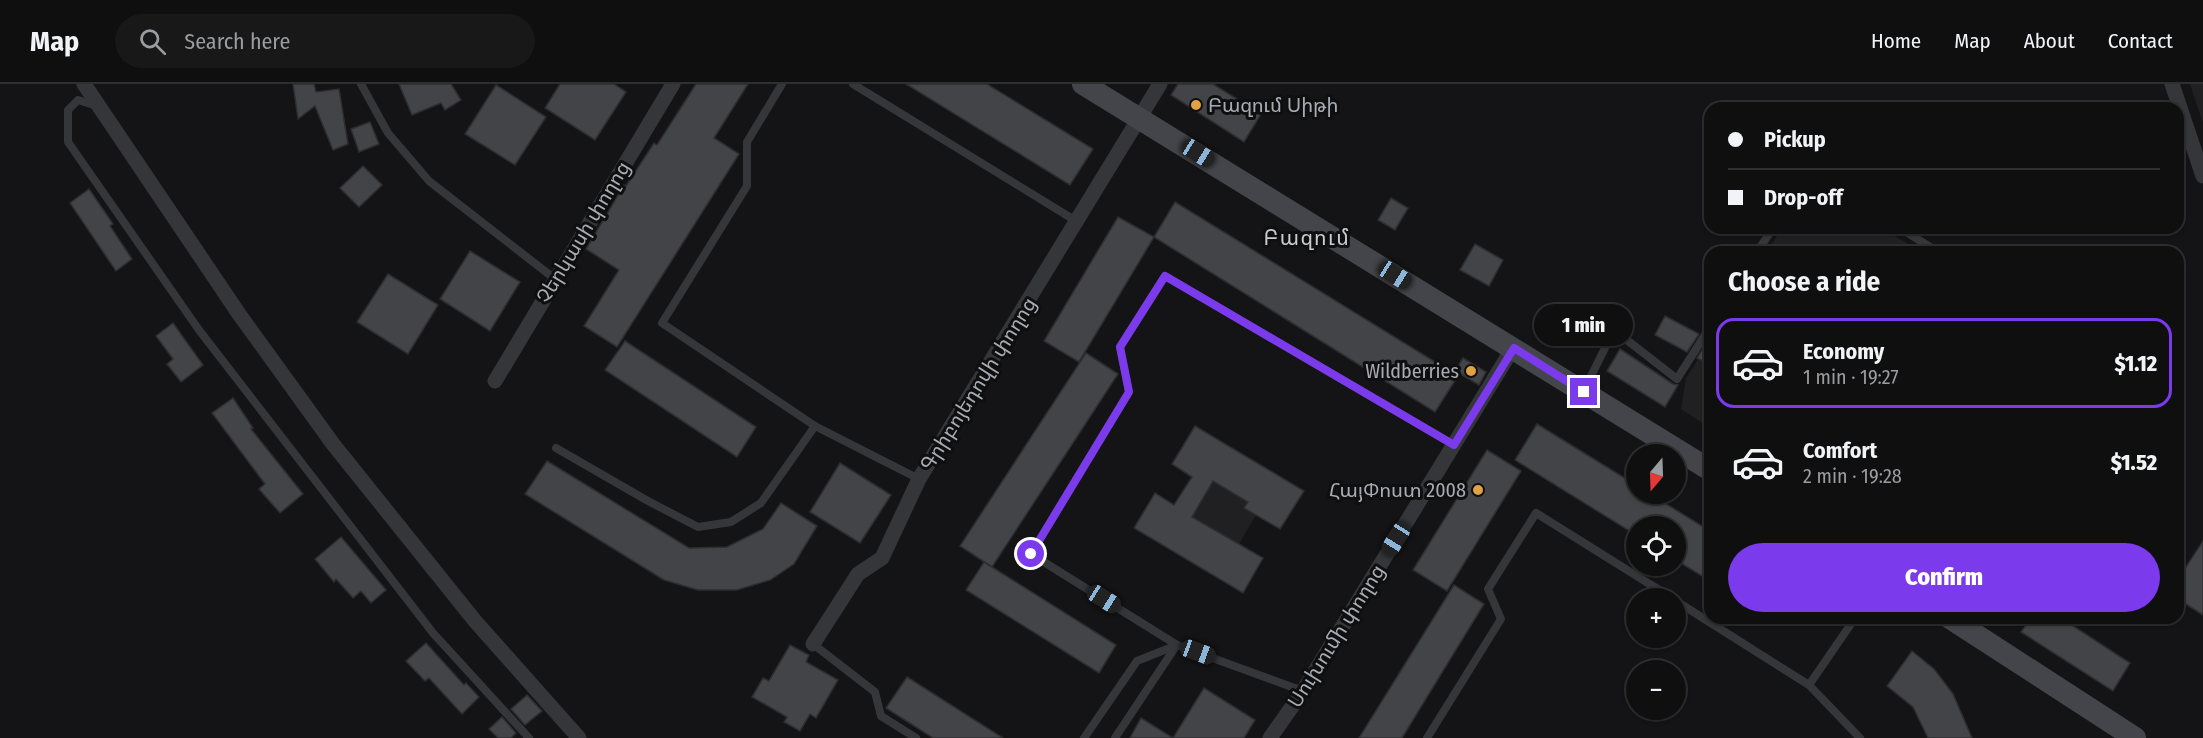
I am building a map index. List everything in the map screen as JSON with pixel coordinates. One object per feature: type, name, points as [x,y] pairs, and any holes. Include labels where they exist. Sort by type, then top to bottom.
[{"type":"street","points":[[84,84],[239,314],[333,444],[475,621],[579,738]]},
{"type":"street","name":"Չերկասի փողոց","points":[[495,381],[673,84]]},
{"type":"street","points":[[1083,84],[1704,466]]},
{"type":"street","name":"Գրիբոյեդովի փողոց","points":[[813,644],[858,574],[882,558],[919,479],[1160,84]]},
{"type":"street","points":[[2172,84],[2178,102]]},
{"type":"street","points":[[2184,120],[2203,176]]},
{"type":"street","name":"Սուխումի փողոց","points":[[1270,738],[1303,691],[1514,348]]},
{"type":"street","points":[[1959,624],[2135,738]]},
{"type":"lane","points":[[361,84],[388,134],[429,181],[555,279]]},
{"type":"lane","points":[[782,84],[747,142],[747,186],[662,323],[815,426],[919,479]]},
{"type":"lane","points":[[853,84],[1077,222]]},
{"type":"lane","points":[[98,107],[78,100],[68,110],[68,142],[93,179],[199,330],[433,633],[529,738]]},
{"type":"lane","points":[[1910,234],[1928,246]]},
{"type":"lane","points":[[1303,691],[1177,645],[1031,554],[1129,392],[1120,347],[1165,276],[1454,445]]},
{"type":"lane","points":[[1584,392],[1614,330],[1677,379],[1704,336]]},
{"type":"lane","points":[[556,447],[648,501],[698,527],[731,522],[761,503],[815,426]]},
{"type":"lane","points":[[1427,738],[1501,619],[1488,589],[1536,513],[1655,588]]},
{"type":"lane","points":[[1686,608],[1704,619]]},
{"type":"lane","points":[[1712,624],[1809,685],[1860,738]]},
{"type":"lane","points":[[1809,685],[1851,624]]},
{"type":"lane","points":[[813,644],[875,692],[881,716],[916,738]]},
{"type":"lane","points":[[1084,738],[1137,661],[1177,645]]},
{"type":"lane","points":[[1115,738],[1177,645]]},
{"type":"shaded area","points":[[2190,84],[2203,84],[2203,123]]},
{"type":"shaded area","points":[[1778,234],[1892,234],[1911,246],[1771,246]]},
{"type":"shaded area","points":[[1704,350],[1704,424],[1681,409],[1686,378]]},
{"type":"shaded area","points":[[1195,426],[1304,491],[1280,529],[1256,515],[1239,544],[1263,558],[1243,593],[1134,528],[1155,493],[1175,505],[1191,477],[1172,464]]},
{"type":"building","points":[[293,84],[314,84],[316,92],[339,89],[348,144],[333,150],[315,106],[298,119]]},
{"type":"building","points":[[399,84],[451,84],[461,100],[445,110],[441,103],[412,115]]},
{"type":"building","points":[[560,84],[614,84],[626,92],[595,140],[545,108]]},
{"type":"building","points":[[696,84],[748,84],[714,138],[739,154],[617,347],[584,326],[619,270],[586,249],[624,185],[626,186],[654,143],[657,145]]},
{"type":"building","points":[[906,84],[987,84],[1093,149],[1070,185]]},
{"type":"building","points":[[1178,84],[1213,84],[1261,114],[1244,142],[1171,95]]},
{"type":"building","points":[[496,85],[546,117],[515,165],[465,134]]},
{"type":"building","points":[[370,122],[379,144],[359,152],[351,129]]},
{"type":"building","points":[[363,166],[382,185],[359,207],[340,188]]},
{"type":"building","points":[[89,189],[113,224],[110,226],[132,259],[116,271],[70,203]]},
{"type":"building","points":[[1391,198],[1408,208],[1395,230],[1378,220]]},
{"type":"building","points":[[1175,202],[1458,376],[1435,412],[1154,237]]},
{"type":"building","points":[[1118,217],[1154,237],[1079,362],[1044,341]]},
{"type":"building","points":[[1475,244],[1503,260],[1489,286],[1460,270]]},
{"type":"building","points":[[470,251],[520,282],[490,331],[440,299]]},
{"type":"building","points":[[388,274],[438,305],[408,354],[357,322]]},
{"type":"building","points":[[1665,316],[1699,334],[1687,352],[1655,335]]},
{"type":"building","points":[[173,323],[203,365],[181,382],[167,364],[173,359],[156,336]]},
{"type":"building","points":[[625,341],[756,427],[737,457],[605,370]]},
{"type":"building","points":[[1704,347],[1704,362],[1697,358]]},
{"type":"building","points":[[1620,349],[1678,385],[1665,407],[1607,371]]},
{"type":"building","points":[[1086,353],[1118,374],[992,567],[960,546]]},
{"type":"building","name":"Wildberries","points":[[1463,358],[1486,372],[1479,385],[1455,371]]},
{"type":"building","points":[[233,398],[253,428],[251,429],[303,494],[280,513],[259,489],[265,484],[212,413]]},
{"type":"building","points":[[1537,424],[1626,479],[1626,504],[1666,504],[1686,516],[1626,516],[1626,529],[1515,460]]},
{"type":"building","points":[[1195,426],[1304,491],[1280,529],[1244,508],[1248,502],[1213,481],[1192,517],[1263,558],[1243,593],[1134,528],[1155,493],[1174,505],[1192,477],[1172,464]]},
{"type":"building","points":[[1487,450],[1521,471],[1447,591],[1413,570]]},
{"type":"building","points":[[547,461],[689,548],[727,547],[763,529],[781,503],[817,526],[794,564],[770,580],[737,590],[698,590],[664,580],[525,494]]},
{"type":"building","points":[[840,463],[891,495],[860,543],[810,512]]},
{"type":"building","points":[[1686,516],[1704,527],[1704,577],[1686,566]]},
{"type":"building","points":[[341,537],[386,590],[371,603],[361,591],[353,598],[336,579],[334,582],[315,559]]},
{"type":"building","points":[[2203,541],[2203,615],[2184,603],[2184,570]]},
{"type":"building","points":[[984,562],[1116,645],[1099,673],[966,590]]},
{"type":"building","points":[[1454,585],[1484,604],[1402,738],[1359,738]]},
{"type":"building","points":[[2027,624],[2070,624],[2130,663],[2113,691],[2021,632]]},
{"type":"building","points":[[426,643],[464,685],[466,683],[479,697],[462,714],[429,678],[425,681],[406,661]]},
{"type":"building","points":[[790,645],[809,655],[806,662],[838,680],[816,718],[810,714],[800,731],[784,722],[787,717],[752,697],[763,678],[769,681]]},
{"type":"building","points":[[1912,651],[1934,669],[1953,694],[1972,738],[1928,738],[1913,707],[1887,686]]},
{"type":"building","points":[[907,677],[1003,738],[933,738],[886,708]]},
{"type":"building","points":[[1204,688],[1255,720],[1244,738],[1173,738]]},
{"type":"building","points":[[527,695],[542,711],[525,725],[511,709]]},
{"type":"building","points":[[502,717],[516,733],[511,738],[498,738],[489,729]]},
{"type":"building","points":[[1141,718],[1173,738],[1130,738]]},
{"type":"place","name":"Բազում Սիթի","points":[[1196,105]]},
{"type":"place","name":"Wildberries","points":[[1471,371]]},
{"type":"place","name":"ՀայՓոստ 2008","points":[[1478,490]]},
{"type":"district","name":"Բազում","points":[[1307,238]]},
{"type":"route","points":[[1031,554],[1129,392],[1120,347],[1165,276],[1454,445],[1514,348],[1584,392]]}]
